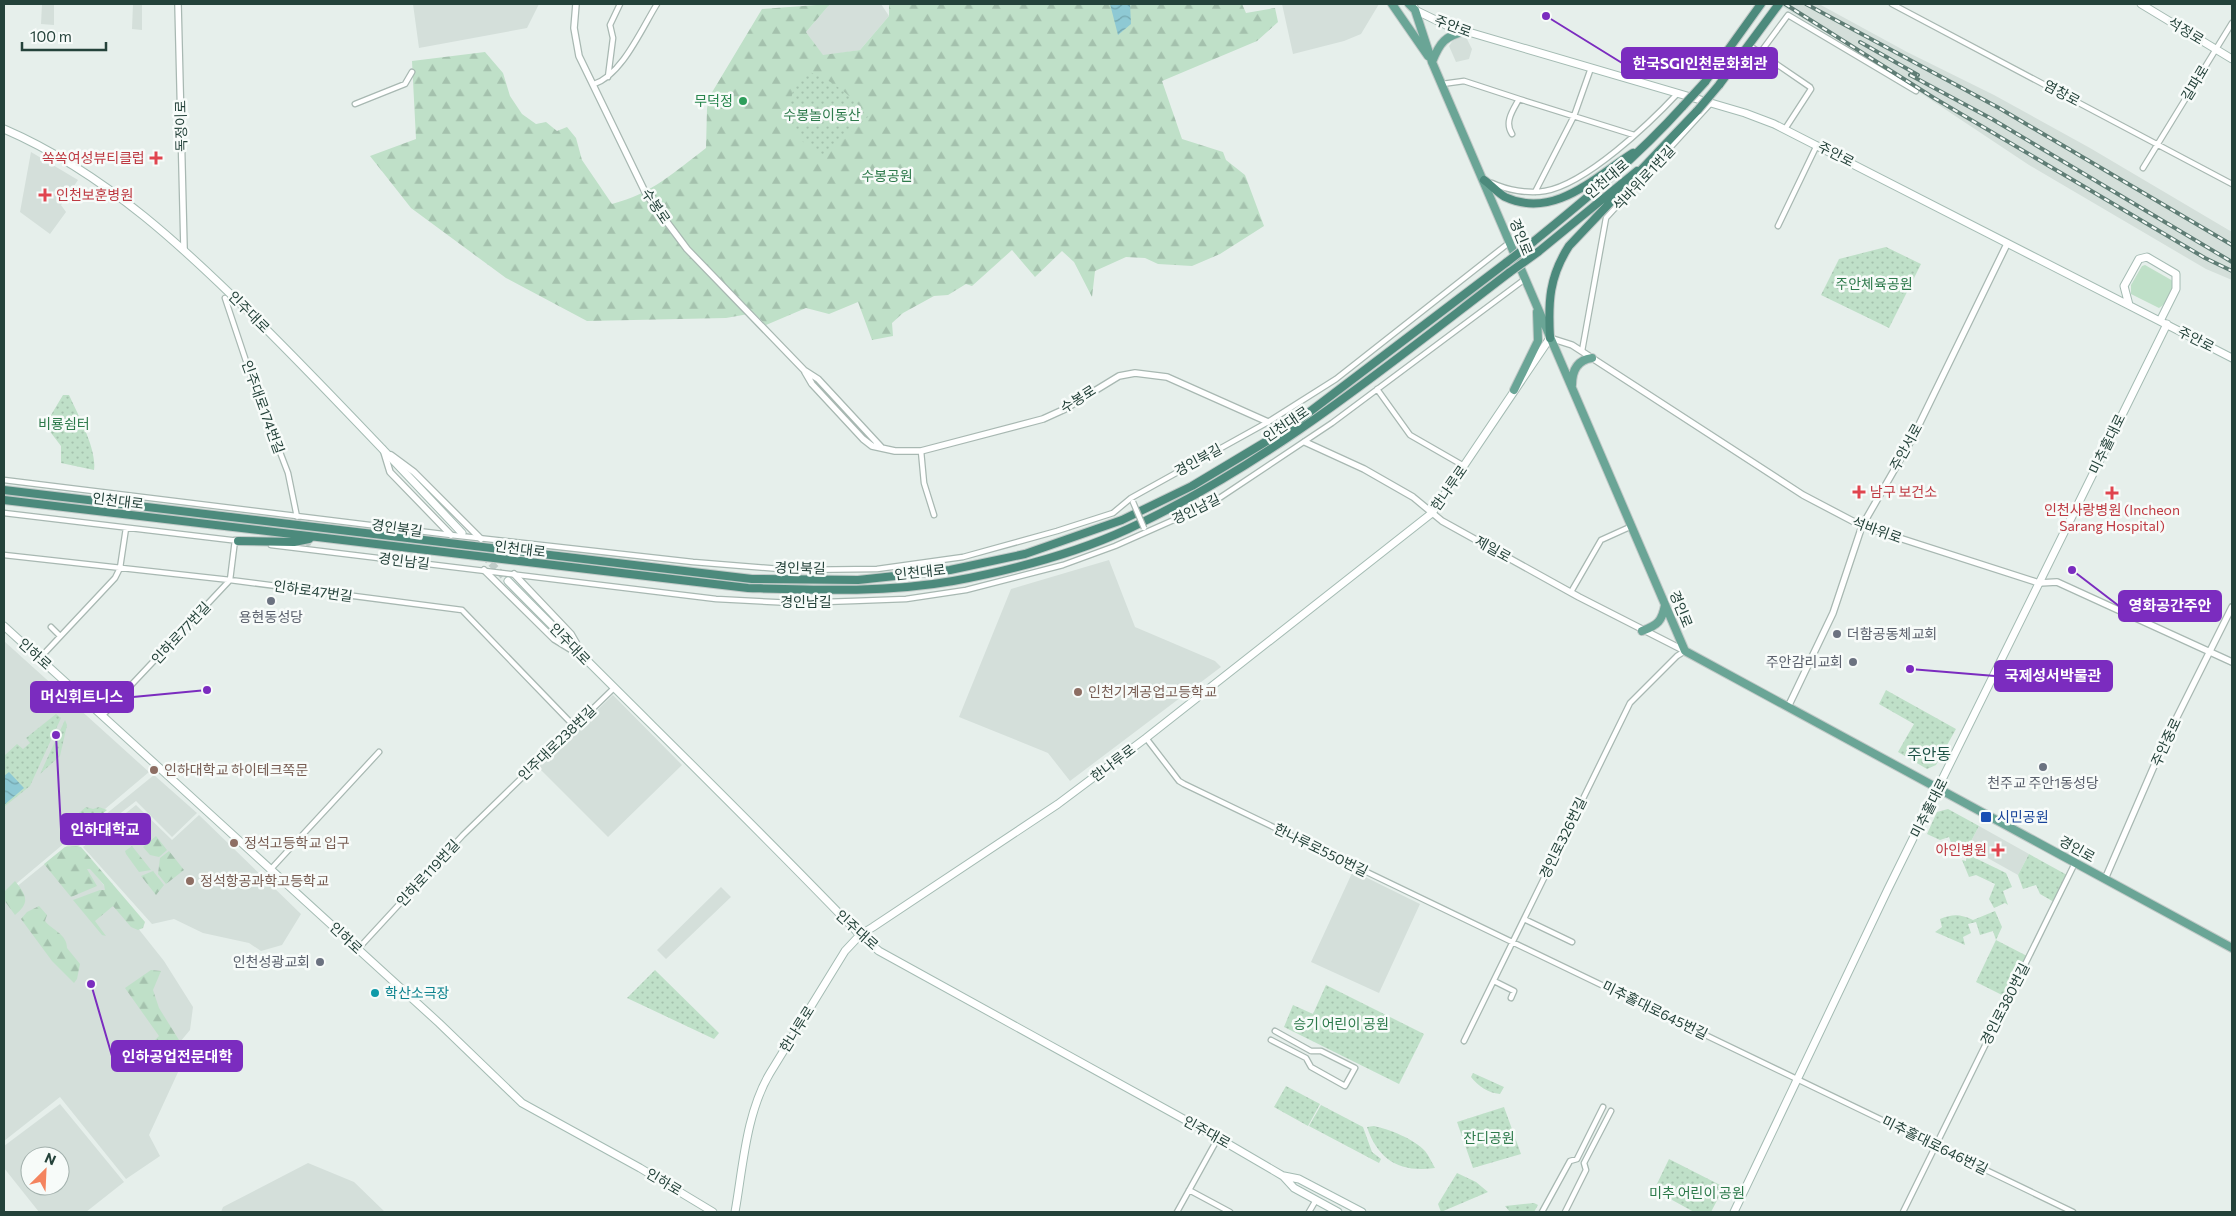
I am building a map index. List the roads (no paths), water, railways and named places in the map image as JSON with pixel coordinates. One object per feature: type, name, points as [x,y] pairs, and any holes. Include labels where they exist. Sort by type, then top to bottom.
[{"type":"highway","name":"인천대로","points":[[4,490],[752,579],[858,580],[950,570],[1024,554],[1122,520],[1192,486],[1287,429],[1507,262],[1602,187],[1650,142],[1705,82],[1761,4]]},
{"type":"highway","points":[[1750,46],[1778,6]]},
{"type":"highway","name":"인천대로","points":[[4,500],[748,588],[861,591],[952,581],[1075,549],[1127,529],[1200,494],[1294,436],[1538,252],[1659,151],[1697,111],[1750,46]]},
{"type":"highway","points":[[1484,180],[1504,196],[1523,204],[1541,205],[1560,200],[1576,192],[1650,142]]},
{"type":"highway","points":[[1550,338],[1548,304],[1560,261],[1569,246],[1659,151]]},
{"type":"highway","points":[[237,541],[294,542],[318,538]]},
{"type":"main road","points":[[1392,4],[1432,62]]},
{"type":"main road","name":"경인로","points":[[1409,4],[1414,7],[1432,62],[1685,651],[2232,948]]},
{"type":"main road","name":"석정로","points":[[2140,4],[2232,59]]},
{"type":"main road","name":"주안로","points":[[1414,7],[1448,26],[1745,113],[1785,129],[2232,358]]},
{"type":"main road","points":[[1432,62],[1438,48],[1445,40],[1451,35],[1466,31]]},
{"type":"main road","name":"인주대로","points":[[4,129],[66,160],[184,248],[462,533]]},
{"type":"main road","points":[[2130,305],[2124,286],[2139,259],[2147,257],[2174,272],[2178,279],[2164,322]]},
{"type":"main road","points":[[1514,390],[1538,341],[1536,305]]},
{"type":"main road","name":"미추홀대로","points":[[1734,1212],[1888,888],[1939,788],[2164,322]]},
{"type":"main road","name":"한나루로","points":[[735,1212],[750,1128],[760,1094],[845,951],[860,935],[1058,804],[1146,738],[1432,513],[1550,338]]},
{"type":"main road","points":[[1572,387],[1572,374],[1578,364],[1584,359],[1592,358]]},
{"type":"main road","name":"인주대로","points":[[508,581],[614,688],[694,764],[860,935],[879,951],[1284,1176],[1299,1179],[1362,1212]]},
{"type":"main road","points":[[1642,630],[1655,626],[1662,620],[1665,603]]},
{"type":"main road","name":"인하로","points":[[4,626],[358,949],[522,1103],[640,1168],[713,1212]]},
{"type":"main road","name":"인주대로","points":[[1284,1176],[1294,1188],[1338,1212]]},
{"type":"street","name":"독정이로","points":[[178,4],[184,248]]},
{"type":"street","name":"수봉로","points":[[576,4],[574,28],[579,56],[646,194],[686,249],[804,370],[812,384],[863,439],[872,446],[901,452],[921,452],[1043,419],[1065,409],[1113,379],[1134,373],[1168,377],[1268,422]]},
{"type":"street","points":[[608,78],[613,38],[610,25],[620,4]]},
{"type":"street","points":[[594,84],[608,78],[620,65],[657,4]]},
{"type":"street","name":"염창로","points":[[1892,4],[2232,184]]},
{"type":"street","points":[[1760,53],[1788,15],[1916,91]]},
{"type":"street","name":"길파로","points":[[2143,168],[2232,23]]},
{"type":"street","points":[[1750,46],[1810,86],[1811,89],[1785,129]]},
{"type":"street","points":[[1535,192],[1574,116],[1591,68]]},
{"type":"street","points":[[355,104],[405,84],[412,72]]},
{"type":"street","points":[[1442,84],[1464,81],[1634,135]]},
{"type":"street","points":[[1484,180],[1500,187],[1535,192],[1545,191],[1569,183],[1634,135],[1678,93]]},
{"type":"street","points":[[1512,134],[1508,128],[1509,120],[1519,99]]},
{"type":"street","name":"석바위로1번길","points":[[1582,351],[1606,218],[1711,103]]},
{"type":"street","points":[[1778,226],[1817,145]]},
{"type":"street","name":"경인북길","points":[[4,480],[450,536],[693,562],[792,570],[877,569],[962,556],[1057,532],[1113,512],[1268,422],[1336,379],[1510,242]]},
{"type":"street","name":"주안서로","points":[[1788,707],[1833,613],[1862,526],[1912,439],[2007,244]]},
{"type":"street","name":"경인남길","points":[[4,513],[716,599],[792,604],[906,599],[966,590],[1014,579],[1071,562],[1212,503],[1305,442],[1525,278]]},
{"type":"street","name":"인주대로174번길","points":[[229,296],[252,379],[288,473],[296,516]]},
{"type":"street","name":"석바위로","points":[[1550,338],[1572,345],[1582,351],[1803,495],[1862,526],[2038,583],[2057,582],[2232,662]]},
{"type":"street","points":[[1376,389],[1410,435],[1464,466]]},
{"type":"street","name":"제일로","points":[[1305,442],[1364,469],[1413,497],[1442,521],[1642,630],[1685,651]]},
{"type":"street","points":[[382,449],[390,472],[450,536]]},
{"type":"street","points":[[382,449],[414,472],[480,539]]},
{"type":"street","points":[[921,452],[924,483],[934,515]]},
{"type":"street","points":[[1132,500],[1145,530]]},
{"type":"street","points":[[1571,592],[1601,540],[1632,526]]},
{"type":"street","points":[[40,658],[115,578],[120,568],[126,528]]},
{"type":"street","points":[[230,580],[237,541]]},
{"type":"street","name":"인하로47번길","points":[[4,555],[230,580],[462,610],[574,726]]},
{"type":"street","points":[[484,570],[554,639],[584,658]]},
{"type":"street","points":[[514,574],[572,634],[584,658]]},
{"type":"street","name":"인하로77번길","points":[[103,715],[230,580]]},
{"type":"street","name":"주안중로","points":[[2105,879],[2164,743],[2232,607]]},
{"type":"street","points":[[51,627],[60,636]]},
{"type":"street","name":"경인로326번길","points":[[1464,1041],[1630,702],[1677,656],[1685,651]]},
{"type":"street","name":"인주대로238번길","points":[[500,798],[614,688]]},
{"type":"street","name":"한나루로550번길","points":[[1146,738],[1179,781],[1184,784],[1513,942]]},
{"type":"street","points":[[271,869],[379,752]]},
{"type":"street","name":"인하로119번길","points":[[358,949],[500,798]]},
{"type":"street","name":"경인로380번길","points":[[1903,1212],[2075,863]]},
{"type":"street","points":[[1524,919],[1572,942]]},
{"type":"street","name":"미추홀대로645번길","points":[[1513,942],[1798,1079]]},
{"type":"street","points":[[1494,981],[1514,991],[1511,998]]},
{"type":"street","points":[[1271,1040],[1306,1058],[1311,1067],[1346,1086],[1355,1068],[1321,1051],[1311,1051],[1275,1031]]},
{"type":"street","name":"미추홀대로646번길","points":[[1798,1079],[2073,1212]]},
{"type":"street","points":[[1542,1212],[1570,1161],[1577,1160],[1603,1108]]},
{"type":"street","points":[[1565,1212],[1586,1170],[1584,1164],[1610,1111]]},
{"type":"street","points":[[1177,1212],[1218,1138]]},
{"type":"street","points":[[1189,1190],[1230,1212]]},
{"type":"street","points":[[1309,1212],[1316,1200]]},
{"type":"water","points":[[1110,4],[1130,4],[1131,24],[1118,35]]},
{"type":"water","points":[[9,772],[24,788],[4,805],[4,776]]},
{"type":"tunnel","points":[[297,518],[309,546]]},
{"type":"tunnel","points":[[462,533],[508,581]]},
{"type":"railway","points":[[1785,4],[1934,98],[2205,258],[2232,271]]},
{"type":"railway","points":[[1806,4],[1999,108],[2232,245]]},
{"type":"railway","points":[[1860,42],[1918,75]]},
{"type":"railway","points":[[1910,75],[1992,119],[2232,262]]},
{"type":"place","name":"한국SGI인천문화회관","points":[[1546,16]]},
{"type":"place","name":"무덕정","points":[[743,101]]},
{"type":"place","name":"쏙쏙여성뷰티클럽","points":[[156,158]]},
{"type":"place","name":"인천보훈병원","points":[[45,195]]},
{"type":"place","name":"남구 보건소","points":[[1859,492]]},
{"type":"place","name":"인천사랑병원 (Incheon Sarang Hospital)","points":[[2112,493]]},
{"type":"place","name":"영화공간주안","points":[[2072,570]]},
{"type":"place","name":"용현동성당","points":[[271,601]]},
{"type":"place","name":"더함공동체교회","points":[[1837,634]]},
{"type":"place","name":"주안감리교회","points":[[1853,662]]},
{"type":"place","name":"국제성서박물관","points":[[1910,669]]},
{"type":"place","name":"머신휘트니스","points":[[207,690]]},
{"type":"place","name":"인천기계공업고등학교","points":[[1078,692]]},
{"type":"place","name":"인하대학교","points":[[56,735]]},
{"type":"place","name":"천주교 주안1동성당","points":[[2043,767]]},
{"type":"place","name":"인하대학교 하이테크쪽문","points":[[154,770]]},
{"type":"place","name":"시민공원","points":[[1986,817]]},
{"type":"place","name":"정석고등학교 입구","points":[[234,843]]},
{"type":"place","name":"아인병원","points":[[1998,850]]},
{"type":"place","name":"정석항공과학고등학교","points":[[190,881]]},
{"type":"place","name":"인천성광교회","points":[[320,962]]},
{"type":"place","name":"인하공업전문대학","points":[[91,984]]},
{"type":"place","name":"학산소극장","points":[[375,993]]},
{"type":"district","name":"주안동","points":[[1929,754]]},
{"type":"park label","name":"수봉놀이동산","points":[[822,115]]},
{"type":"park label","name":"수봉공원","points":[[887,176]]},
{"type":"park label","name":"주안체육공원","points":[[1874,284]]},
{"type":"park label","name":"비룡쉼터","points":[[64,424]]},
{"type":"park label","name":"승기 어린이 공원","points":[[1341,1024]]},
{"type":"park label","name":"잔디공원","points":[[1489,1138]]},
{"type":"park label","name":"미추 어린이 공원","points":[[1697,1193]]}]
